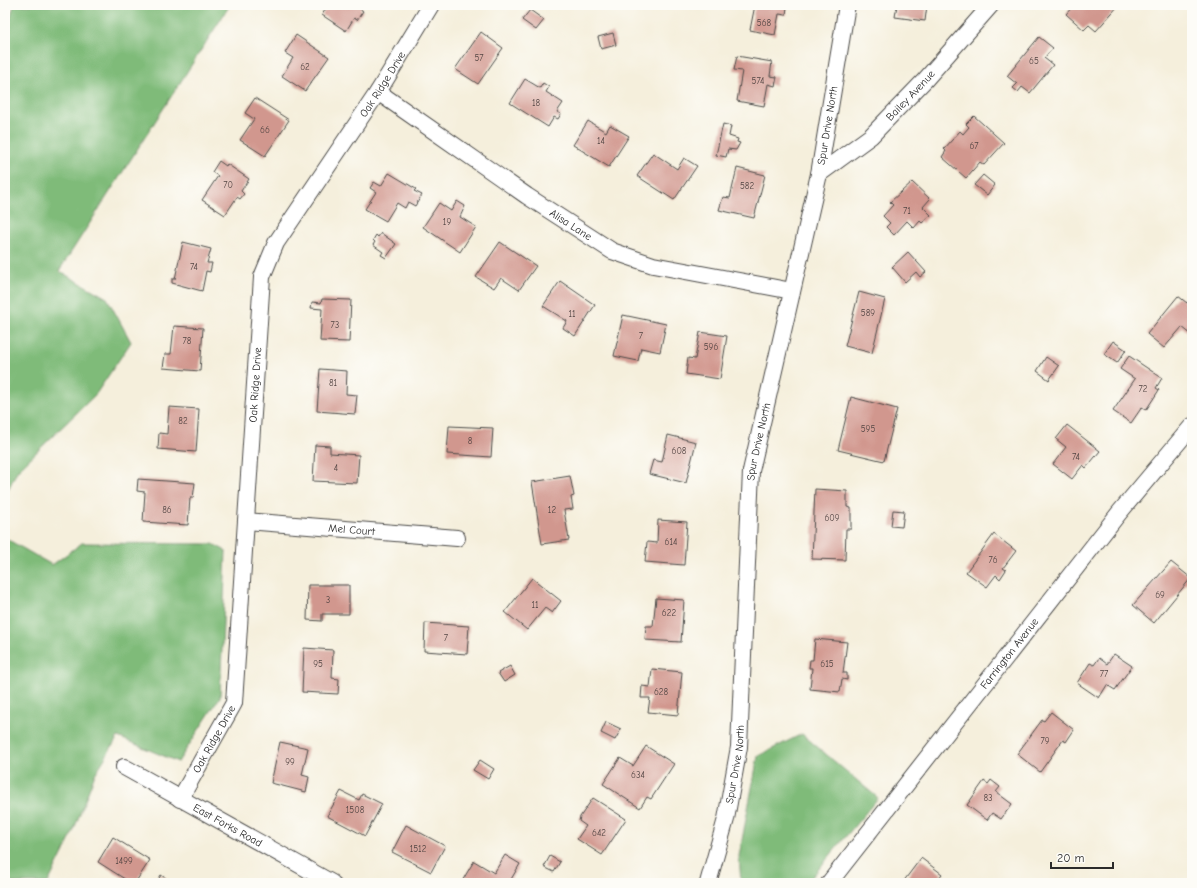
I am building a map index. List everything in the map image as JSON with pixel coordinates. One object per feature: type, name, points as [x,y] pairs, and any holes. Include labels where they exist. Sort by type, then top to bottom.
[{"type":"street","name":"Oak Ridge Drive","points":[[180,799],[234,703],[262,277],[276,243],[378,92],[431,5]]},
{"type":"street","name":"Spur Drive North","points":[[708,883],[726,819],[739,747],[751,470],[819,174],[847,5]]},
{"type":"street","name":"Bailey Avenue","points":[[819,174],[871,136],[925,80],[990,5]]},
{"type":"street","name":"Alisa Lane","points":[[378,92],[527,196],[612,251],[653,265],[792,291]]},
{"type":"street","name":"Farrington Avenue","points":[[829,883],[1119,513],[1192,426]]},
{"type":"street","name":"Mel Court","points":[[246,521],[457,538]]},
{"type":"street","name":"East Forks Road","points":[[124,767],[332,883]]},
{"type":"green space","points":[[14,5],[230,5],[59,271],[107,298],[131,342],[96,394],[17,471],[5,496],[5,37]]},
{"type":"green space","points":[[5,538],[52,565],[82,543],[213,544],[226,551],[220,697],[178,762],[118,737],[95,774],[71,837],[48,883],[5,883]]},
{"type":"green space","points":[[802,734],[878,798],[807,883],[741,883],[739,856],[758,756]]},
{"type":"building","points":[[328,5],[363,5],[360,9],[363,11],[357,20],[354,18],[346,31],[322,15]]},
{"type":"building","points":[[755,5],[780,5],[787,7],[786,15],[779,14],[775,35],[750,30]]},
{"type":"building","points":[[897,5],[927,5],[925,21],[895,17]]},
{"type":"building","points":[[1074,5],[1119,5],[1096,31],[1089,25],[1084,30],[1066,14]]},
{"type":"building","points":[[530,10],[544,20],[536,30],[522,20]]},
{"type":"building","points":[[481,32],[503,48],[478,84],[455,69]]},
{"type":"building","points":[[613,33],[616,45],[601,49],[598,37]]},
{"type":"building","points":[[296,35],[329,57],[305,91],[282,76],[293,58],[285,53]]},
{"type":"building","points":[[1039,37],[1053,48],[1044,58],[1053,65],[1030,93],[1022,87],[1018,92],[1013,88],[1017,84],[1007,76]]},
{"type":"building","points":[[737,56],[772,62],[770,76],[777,77],[775,86],[768,84],[764,106],[737,101],[742,71],[734,70]]},
{"type":"building","points":[[525,79],[540,88],[543,83],[549,87],[546,92],[563,103],[557,112],[561,114],[558,119],[554,117],[548,127],[510,103]]},
{"type":"building","points":[[255,98],[289,120],[265,156],[240,140],[254,119],[245,113]]},
{"type":"building","points":[[974,116],[1004,143],[984,165],[980,162],[966,178],[942,157],[946,151],[944,149],[960,131],[963,134],[969,127],[966,124]]},
{"type":"building","points":[[588,121],[606,132],[610,125],[629,136],[609,167],[573,145]]},
{"type":"building","points":[[723,124],[731,126],[729,136],[738,139],[737,142],[740,143],[736,150],[728,149],[726,157],[716,155]]},
{"type":"building","points":[[653,153],[677,169],[684,158],[697,166],[674,200],[637,176]]},
{"type":"building","points":[[219,161],[226,166],[227,164],[249,179],[241,191],[244,194],[240,199],[237,197],[225,215],[202,200],[218,176],[212,172]]},
{"type":"building","points":[[737,168],[765,175],[754,218],[719,210],[723,197],[730,198]]},
{"type":"building","points":[[389,173],[416,189],[414,191],[422,195],[415,206],[408,202],[405,208],[397,203],[386,221],[365,209],[376,192],[370,188],[374,182],[381,186]]},
{"type":"building","points":[[983,175],[995,185],[987,195],[974,185]]},
{"type":"building","points":[[912,182],[930,199],[923,207],[931,215],[922,223],[920,221],[914,228],[907,221],[894,235],[886,227],[890,223],[883,216],[893,205],[890,202]]},
{"type":"building","points":[[457,201],[465,206],[460,217],[476,227],[460,252],[423,227],[439,203],[451,211]]},
{"type":"building","points":[[381,233],[396,244],[386,258],[381,255],[383,252],[373,245],[375,242],[373,240],[376,235],[378,237]]},
{"type":"building","points":[[183,242],[211,249],[207,263],[212,263],[210,272],[206,271],[202,291],[172,283],[172,279],[175,279]]},
{"type":"building","points":[[500,242],[536,266],[519,290],[501,278],[494,288],[476,277]]},
{"type":"building","points":[[908,252],[926,272],[920,277],[916,272],[905,282],[892,267]]},
{"type":"building","points":[[560,281],[595,305],[575,336],[563,328],[567,321],[543,306]]},
{"type":"building","points":[[859,292],[885,299],[872,353],[845,346]]},
{"type":"building","points":[[1178,296],[1187,303],[1192,297],[1192,335],[1182,327],[1164,348],[1147,334]]},
{"type":"building","points":[[322,299],[351,300],[349,342],[320,341],[322,309],[311,308],[312,302],[321,303]]},
{"type":"building","points":[[623,315],[666,324],[660,352],[641,348],[638,361],[614,356]]},
{"type":"building","points":[[174,326],[203,328],[200,371],[163,368],[165,354],[171,354]]},
{"type":"building","points":[[700,332],[727,336],[720,379],[686,374],[688,358],[695,359]]},
{"type":"building","points":[[1113,341],[1126,350],[1117,363],[1104,354]]},
{"type":"building","points":[[1129,356],[1162,378],[1156,388],[1159,390],[1146,410],[1142,407],[1131,423],[1113,411],[1135,379],[1120,369]]},
{"type":"building","points":[[1046,357],[1059,366],[1049,380],[1037,371]]},
{"type":"building","points":[[320,369],[347,371],[346,394],[357,395],[355,414],[317,411]]},
{"type":"building","points":[[851,397],[897,409],[884,461],[838,450]]},
{"type":"building","points":[[169,407],[199,409],[196,452],[158,449],[159,433],[167,434]]},
{"type":"building","points":[[1067,425],[1100,451],[1086,468],[1083,465],[1072,479],[1053,464],[1066,447],[1056,439]]},
{"type":"building","points":[[449,426],[493,428],[491,457],[447,454]]},
{"type":"building","points":[[668,435],[696,442],[686,483],[649,474],[653,460],[662,462]]},
{"type":"building","points":[[315,445],[330,446],[330,453],[359,455],[357,483],[313,481]]},
{"type":"building","points":[[570,476],[574,496],[571,497],[573,509],[564,510],[569,540],[542,544],[532,482]]},
{"type":"building","points":[[138,479],[195,483],[193,498],[190,498],[188,525],[143,522],[145,492],[137,491]]},
{"type":"building","points":[[815,489],[847,491],[847,507],[851,508],[851,529],[846,529],[845,560],[812,559]]},
{"type":"building","points":[[893,510],[904,511],[902,527],[891,526]]},
{"type":"building","points":[[658,520],[687,522],[684,565],[645,562],[647,542],[657,543]]},
{"type":"building","points":[[994,534],[1016,551],[1003,568],[1006,570],[1000,579],[996,575],[987,587],[966,572]]},
{"type":"building","points":[[1171,562],[1191,578],[1154,623],[1133,605]]},
{"type":"building","points":[[532,578],[561,601],[552,613],[545,608],[527,630],[505,612]]},
{"type":"building","points":[[308,585],[349,585],[349,614],[322,614],[322,621],[307,620]]},
{"type":"building","points":[[656,598],[684,600],[681,642],[645,640],[646,626],[653,626]]},
{"type":"building","points":[[425,623],[469,626],[467,654],[424,651]]},
{"type":"building","points":[[815,639],[847,642],[843,673],[847,673],[847,680],[842,679],[840,692],[810,689],[812,668],[809,668],[810,660],[813,660]]},
{"type":"building","points":[[304,648],[333,650],[332,678],[339,679],[338,694],[302,692]]},
{"type":"building","points":[[1114,654],[1132,666],[1115,690],[1107,685],[1099,698],[1077,683],[1090,663],[1094,665],[1099,658],[1107,664]]},
{"type":"building","points":[[510,666],[515,675],[504,682],[498,673]]},
{"type":"building","points":[[652,669],[682,672],[678,715],[648,712],[650,698],[641,698],[642,686],[650,687]]},
{"type":"building","points":[[1051,712],[1074,730],[1066,742],[1063,740],[1040,772],[1017,754],[1042,720],[1044,721]]},
{"type":"building","points":[[606,722],[621,729],[615,740],[601,733]]},
{"type":"building","points":[[280,742],[308,748],[302,775],[309,777],[306,792],[271,783]]},
{"type":"building","points":[[646,746],[674,764],[651,799],[647,797],[640,808],[603,784],[620,758],[633,766]]},
{"type":"building","points":[[480,760],[494,769],[488,779],[473,770]]},
{"type":"building","points":[[991,780],[1000,787],[996,792],[1012,804],[1001,819],[992,813],[987,820],[967,805],[984,781],[988,784]]},
{"type":"building","points":[[341,791],[359,800],[362,794],[382,804],[365,836],[327,816]]},
{"type":"building","points":[[593,798],[626,819],[602,855],[577,839],[586,826],[579,821],[580,817]]},
{"type":"building","points":[[406,825],[445,846],[431,872],[392,852]]},
{"type":"building","points":[[113,837],[150,860],[135,883],[131,883],[98,862]]},
{"type":"building","points":[[505,855],[520,864],[510,881],[513,883],[461,883],[474,861],[494,873]]},
{"type":"building","points":[[550,856],[560,862],[554,872],[544,867]]},
{"type":"building","points":[[921,858],[942,874],[935,883],[904,883],[903,882]]},
{"type":"building","points":[[161,875],[170,881],[169,883],[156,883]]}]
